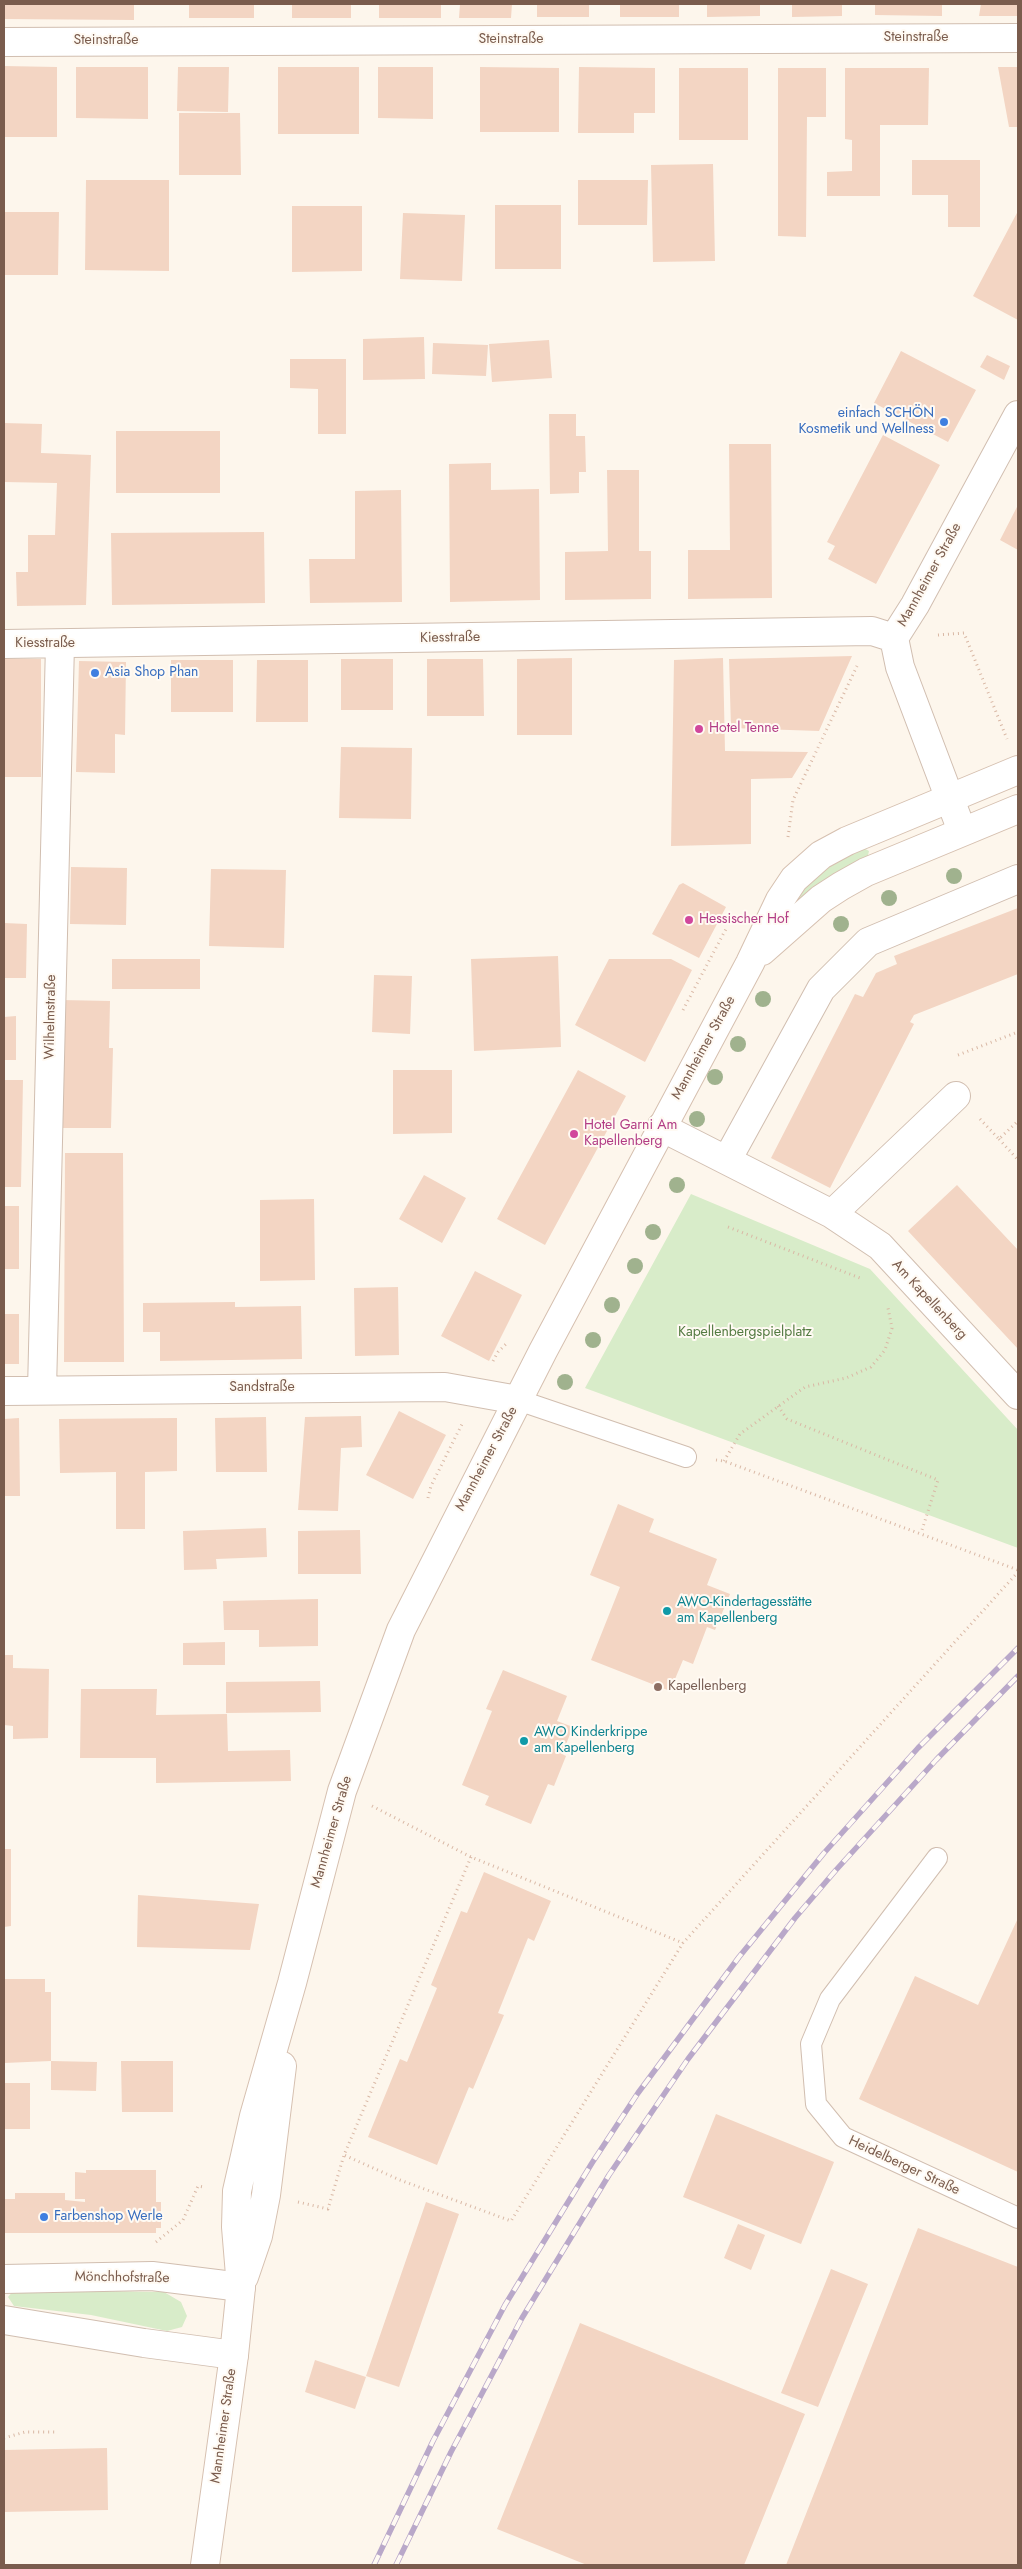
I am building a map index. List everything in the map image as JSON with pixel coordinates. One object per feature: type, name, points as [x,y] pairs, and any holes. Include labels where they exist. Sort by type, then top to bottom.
[{"type":"street","name":"Steinstraße","points":[[4,42],[1018,38]]},
{"type":"street","name":"Mannheimer Straße","points":[[962,831],[900,668],[884,634],[915,605],[1018,416]]},
{"type":"street","name":"Kiesstraße","points":[[4,644],[884,634]]},
{"type":"street","name":"Wilhelmstraße","points":[[42,1390],[60,644]]},
{"type":"street","name":"Mannheimer Straße","points":[[205,2565],[234,2354],[240,2287],[236,2227],[238,2191],[254,2116],[292,1983],[342,1791],[404,1622],[661,1127],[750,963],[780,900],[806,867],[821,855],[847,841],[1018,770]]},
{"type":"street","name":"Mannheimer Straße","points":[[750,963],[777,935],[821,899],[841,886],[866,872],[1018,809]]},
{"type":"street","points":[[727,1160],[821,989],[868,942],[1018,879]]},
{"type":"street","points":[[832,1214],[956,1096]]},
{"type":"street","name":"Am Kapellenberg","points":[[661,1127],[832,1214],[880,1246],[1018,1395]]},
{"type":"street","name":"Sandstraße","points":[[4,1391],[445,1387],[518,1400]]},
{"type":"street","name":"Mannheimer Straße","points":[[240,2287],[258,2236],[266,2195],[292,1983]]},
{"type":"street","name":"Mönchhofstraße","points":[[4,2279],[152,2276],[240,2287]]},
{"type":"street","points":[[4,2320],[144,2343],[234,2354]]},
{"type":"lane","points":[[518,1400],[686,1457]]},
{"type":"lane","name":"Heidelberger Straße","points":[[937,1858],[830,1998],[811,2044],[816,2104],[843,2137],[1018,2218]]},
{"type":"path","points":[[788,844],[793,800],[850,684],[884,634],[964,633],[1008,742]]},
{"type":"path","points":[[958,1056],[1018,1032]]},
{"type":"path","points":[[956,1096],[1018,1160]]},
{"type":"path","points":[[999,1139],[1018,1122]]},
{"type":"path","points":[[728,1227],[856,1275],[863,1280]]},
{"type":"path","points":[[724,1461],[740,1434],[805,1387],[846,1378],[871,1367],[885,1350],[892,1328],[890,1310],[886,1304]]},
{"type":"path","points":[[778,1406],[787,1418],[938,1480],[921,1533]]},
{"type":"path","points":[[344,2155],[400,2180],[511,2221],[683,1942],[1018,1571],[921,1533],[724,1461],[686,1457]]},
{"type":"path","points":[[342,1791],[471,1857],[683,1942]]},
{"type":"path","points":[[266,2195],[328,2209],[344,2155],[471,1857]]},
{"type":"path","points":[[152,2276],[154,2243],[183,2220],[198,2186],[238,2191]]},
{"type":"path","points":[[4,2438],[25,2432],[57,2432]]},
{"type":"green space","points":[[860,846],[869,851],[867,860],[788,915],[783,911],[816,871]]},
{"type":"green space","name":"Kapellenbergspielplatz","points":[[691,1194],[870,1269],[1018,1430],[1018,1548],[585,1388]]},
{"type":"green space","points":[[14,2290],[164,2292],[181,2302],[187,2316],[182,2327],[167,2331],[91,2315],[14,2306],[8,2297]]},
{"type":"building","points":[[4,4],[134,4],[134,20],[4,19]]},
{"type":"building","points":[[189,4],[254,4],[254,18],[189,18]]},
{"type":"building","points":[[292,4],[351,4],[351,18],[292,18]]},
{"type":"building","points":[[379,4],[441,4],[441,18],[379,18]]},
{"type":"building","points":[[460,4],[512,4],[511,18],[459,18]]},
{"type":"building","points":[[537,4],[589,4],[589,17],[537,17]]},
{"type":"building","points":[[620,4],[679,4],[679,17],[620,17]]},
{"type":"building","points":[[707,4],[760,4],[760,16],[707,17]]},
{"type":"building","points":[[792,4],[842,4],[842,16],[792,17]]},
{"type":"building","points":[[875,4],[942,4],[942,16],[875,15]]},
{"type":"building","points":[[981,4],[1018,4],[1018,16],[979,16]]},
{"type":"building","points":[[4,66],[57,67],[57,137],[4,137]]},
{"type":"building","points":[[76,67],[148,67],[148,119],[76,118]]},
{"type":"building","points":[[178,67],[229,67],[228,112],[177,111]]},
{"type":"building","points":[[278,67],[359,67],[359,134],[278,134]]},
{"type":"building","points":[[378,67],[433,67],[433,119],[378,118]]},
{"type":"building","points":[[480,67],[559,68],[559,132],[480,132]]},
{"type":"building","points":[[579,67],[655,68],[655,113],[634,113],[634,133],[578,133]]},
{"type":"building","points":[[998,67],[1018,67],[1018,127],[1009,127]]},
{"type":"building","points":[[679,68],[748,68],[748,140],[679,140]]},
{"type":"building","points":[[778,68],[826,68],[826,117],[807,117],[806,237],[778,236]]},
{"type":"building","points":[[845,68],[929,68],[928,125],[880,125],[880,196],[827,196],[827,172],[852,171],[852,140],[845,139]]},
{"type":"building","points":[[179,113],[240,113],[241,175],[179,175]]},
{"type":"building","points":[[912,160],[980,160],[980,227],[948,227],[948,195],[912,195]]},
{"type":"building","points":[[713,164],[715,261],[653,262],[651,165]]},
{"type":"building","points":[[86,180],[169,180],[169,271],[85,270]]},
{"type":"building","points":[[578,180],[648,180],[647,225],[578,225]]},
{"type":"building","points":[[495,205],[561,205],[561,269],[495,269]]},
{"type":"building","points":[[292,206],[362,206],[362,271],[292,272]]},
{"type":"building","points":[[1018,211],[1018,320],[973,296]]},
{"type":"building","points":[[4,212],[59,212],[58,275],[4,275]]},
{"type":"building","points":[[403,213],[465,215],[462,281],[400,279]]},
{"type":"building","points":[[424,337],[425,379],[363,380],[363,339]]},
{"type":"building","points":[[549,340],[552,378],[492,382],[489,344]]},
{"type":"building","points":[[433,343],[488,345],[486,376],[432,374]]},
{"type":"building","points":[[901,351],[976,390],[948,442],[874,403]]},
{"type":"building","points":[[987,355],[1010,366],[1004,380],[980,367]]},
{"type":"building","points":[[290,359],[346,359],[346,434],[318,434],[318,389],[290,388]]},
{"type":"building","points":[[549,414],[576,414],[576,436],[585,436],[586,472],[579,472],[579,493],[550,494]]},
{"type":"building","points":[[4,423],[42,424],[41,453],[91,455],[86,605],[17,606],[16,572],[28,572],[28,535],[55,535],[57,483],[4,482]]},
{"type":"building","points":[[116,431],[220,431],[220,493],[116,493]]},
{"type":"building","points":[[883,435],[940,465],[876,584],[828,559],[835,546],[827,542]]},
{"type":"building","points":[[729,444],[771,444],[772,598],[688,599],[688,550],[730,550]]},
{"type":"building","points":[[491,463],[491,490],[539,489],[540,600],[450,602],[449,464]]},
{"type":"building","points":[[607,470],[639,470],[639,551],[651,551],[651,599],[565,600],[565,552],[608,551]]},
{"type":"building","points":[[401,490],[402,602],[310,603],[309,559],[355,559],[355,491]]},
{"type":"building","points":[[1018,505],[1018,550],[1000,540]]},
{"type":"building","points":[[264,532],[265,603],[112,605],[111,533]]},
{"type":"building","points":[[852,656],[819,731],[731,728],[729,659]]},
{"type":"building","points":[[572,658],[572,735],[517,735],[517,659]]},
{"type":"building","name":"Hotel Tenne","points":[[723,658],[725,751],[808,752],[792,778],[751,779],[751,844],[671,846],[674,660]]},
{"type":"building","points":[[4,659],[41,659],[41,777],[4,777]]},
{"type":"building","points":[[341,659],[393,659],[393,710],[341,710]]},
{"type":"building","points":[[427,659],[483,659],[484,716],[427,716]]},
{"type":"building","points":[[171,660],[233,660],[233,712],[171,712]]},
{"type":"building","points":[[257,660],[308,660],[308,722],[256,722]]},
{"type":"building","points":[[79,661],[126,662],[125,735],[115,734],[115,773],[76,772]]},
{"type":"building","points":[[341,747],[412,748],[411,819],[339,818]]},
{"type":"building","points":[[71,867],[127,868],[126,925],[70,924]]},
{"type":"building","points":[[211,869],[286,870],[284,948],[209,946]]},
{"type":"building","name":"Hessischer Hof","points":[[683,883],[726,907],[699,958],[652,934],[679,885]]},
{"type":"building","points":[[1018,908],[1018,974],[914,1015],[910,1022],[914,1024],[830,1188],[771,1158],[855,994],[863,997],[876,973],[897,964],[894,956]]},
{"type":"building","points":[[4,923],[27,924],[26,978],[4,978]]},
{"type":"building","points":[[558,956],[561,1047],[474,1051],[471,959]]},
{"type":"building","points":[[112,959],[200,959],[200,989],[112,989]]},
{"type":"building","points":[[609,959],[671,959],[692,970],[645,1062],[575,1025]]},
{"type":"building","points":[[374,975],[412,976],[410,1034],[372,1032]]},
{"type":"building","points":[[61,1000],[110,1001],[109,1048],[113,1048],[111,1128],[58,1128]]},
{"type":"building","points":[[16,1016],[16,1060],[4,1060],[4,1017]]},
{"type":"building","points":[[393,1070],[452,1070],[452,1133],[393,1134]]},
{"type":"building","name":"Hotel Garni Am Kapellenberg","points":[[578,1070],[626,1096],[545,1245],[497,1219]]},
{"type":"building","points":[[4,1080],[23,1080],[21,1187],[4,1187]]},
{"type":"building","points":[[65,1153],[123,1153],[124,1362],[64,1362]]},
{"type":"building","points":[[424,1175],[466,1198],[442,1243],[399,1219]]},
{"type":"building","points":[[957,1185],[1018,1250],[1018,1349],[908,1231]]},
{"type":"building","points":[[314,1199],[315,1280],[260,1281],[260,1200]]},
{"type":"building","points":[[4,1206],[19,1206],[19,1269],[4,1269]]},
{"type":"building","points":[[475,1271],[522,1295],[489,1361],[441,1336]]},
{"type":"building","points":[[398,1287],[399,1355],[355,1356],[354,1288]]},
{"type":"building","points":[[235,1302],[235,1307],[301,1306],[302,1359],[160,1361],[160,1332],[143,1332],[143,1303]]},
{"type":"building","points":[[4,1314],[19,1314],[19,1364],[4,1364]]},
{"type":"building","points":[[399,1411],[446,1435],[413,1499],[366,1475]]},
{"type":"building","points":[[361,1416],[362,1447],[341,1448],[338,1511],[298,1510],[305,1417]]},
{"type":"building","points":[[266,1417],[267,1472],[216,1472],[215,1418]]},
{"type":"building","points":[[19,1418],[20,1496],[4,1496],[4,1419]]},
{"type":"building","points":[[177,1418],[177,1471],[145,1472],[145,1529],[116,1529],[116,1472],[60,1473],[59,1419]]},
{"type":"building","name":"AWO-Kindertagesstätte am Kapellenberg","points":[[618,1504],[654,1519],[649,1532],[717,1559],[707,1585],[730,1594],[715,1630],[707,1627],[693,1664],[683,1660],[670,1691],[591,1660],[620,1587],[590,1575]]},
{"type":"building","points":[[266,1528],[267,1557],[216,1559],[217,1569],[184,1570],[183,1531]]},
{"type":"building","points":[[360,1530],[361,1574],[298,1574],[298,1531]]},
{"type":"building","points":[[318,1599],[318,1646],[259,1647],[259,1630],[224,1630],[223,1601]]},
{"type":"building","points":[[225,1642],[225,1665],[183,1665],[183,1643]]},
{"type":"building","points":[[4,1655],[13,1655],[13,1668],[49,1669],[48,1738],[13,1739],[13,1726],[4,1725]]},
{"type":"building","name":"AWO Kinderkrippe am Kapellenberg","points":[[503,1670],[567,1696],[557,1721],[573,1727],[562,1754],[566,1756],[554,1786],[548,1784],[531,1824],[485,1805],[489,1796],[462,1785],[492,1711],[486,1709]]},
{"type":"building","points":[[320,1681],[321,1712],[226,1713],[226,1682]]},
{"type":"building","points":[[81,1689],[157,1689],[156,1715],[227,1714],[228,1751],[290,1750],[291,1781],[156,1783],[156,1758],[80,1758]]},
{"type":"building","points":[[4,1849],[11,1849],[11,1926],[4,1927]]},
{"type":"building","points":[[484,1872],[551,1901],[534,1941],[528,1938],[498,2013],[504,2015],[473,2089],[469,2087],[437,2165],[368,2137],[400,2059],[407,2062],[437,1988],[431,1985],[461,1911],[467,1913]]},
{"type":"building","points":[[138,1895],[259,1904],[250,1950],[137,1947]]},
{"type":"building","points":[[1018,1918],[1018,2172],[859,2099],[915,1976],[978,2005]]},
{"type":"building","points":[[4,1979],[45,1979],[45,1992],[51,1992],[51,2061],[4,2063]]},
{"type":"building","points":[[51,2061],[97,2062],[96,2091],[51,2090]]},
{"type":"building","points":[[121,2061],[173,2061],[173,2112],[122,2112]]},
{"type":"building","points":[[4,2083],[30,2083],[30,2129],[4,2129]]},
{"type":"building","points":[[716,2114],[834,2162],[801,2244],[683,2197]]},
{"type":"building","points":[[86,2170],[156,2170],[156,2202],[161,2202],[161,2228],[156,2228],[156,2233],[4,2233],[4,2199],[15,2199],[15,2193],[65,2193],[65,2200],[85,2202],[85,2199],[75,2199],[75,2172],[86,2173]]},
{"type":"building","points":[[426,2202],[459,2214],[399,2387],[366,2376]]},
{"type":"building","points":[[738,2224],[765,2235],[751,2270],[724,2258]]},
{"type":"building","points":[[918,2228],[1018,2267],[1018,2565],[786,2565]]},
{"type":"building","points":[[831,2269],[868,2284],[818,2407],[781,2393]]},
{"type":"building","points":[[580,2323],[805,2414],[744,2565],[587,2565],[497,2529]]},
{"type":"building","points":[[315,2360],[366,2377],[355,2409],[305,2392]]},
{"type":"building","points":[[107,2448],[108,2510],[4,2512],[4,2450]]},
{"type":"railway","points":[[374,2565],[433,2441],[505,2305],[592,2163],[638,2093],[739,1957],[824,1853],[918,1748],[1018,1648]]},
{"type":"railway","points":[[396,2565],[451,2452],[522,2318],[609,2175],[688,2059],[795,1918],[836,1870],[936,1760],[1018,1676]]},
{"type":"place","name":"einfach SCHÖN Kosmetik und Wellness","points":[[944,422]]},
{"type":"place","name":"Asia Shop Phan","points":[[95,673]]},
{"type":"place","name":"Hotel Tenne","points":[[699,729]]},
{"type":"place","name":"Hessischer Hof","points":[[689,920]]},
{"type":"place","name":"Hotel Garni Am Kapellenberg","points":[[574,1134]]},
{"type":"place","name":"AWO-Kindertagesstätte am Kapellenberg","points":[[667,1611]]},
{"type":"place","name":"Kapellenberg","points":[[658,1687]]},
{"type":"place","name":"AWO Kinderkrippe am Kapellenberg","points":[[524,1741]]},
{"type":"place","name":"Farbenshop Werle","points":[[44,2217]]}]
